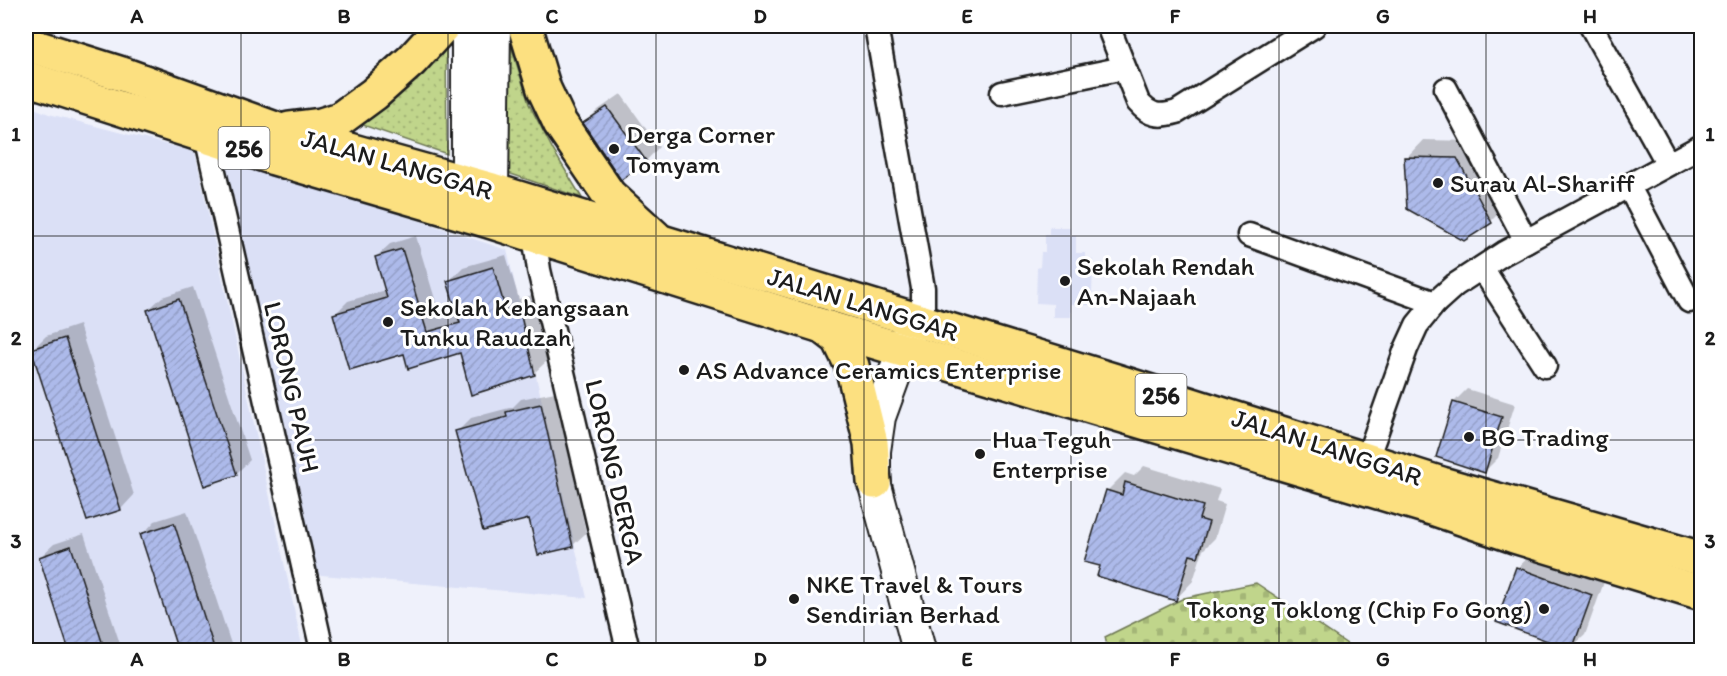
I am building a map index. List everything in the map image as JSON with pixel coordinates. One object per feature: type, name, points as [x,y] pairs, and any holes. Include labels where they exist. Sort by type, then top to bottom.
[{"type":"main road","points":[[281,130],[321,125],[340,118],[374,94],[412,60],[443,26]]},
{"type":"main road","points":[[468,26],[479,202]]},
{"type":"main road","points":[[479,202],[494,26]]},
{"type":"main road","points":[[525,26],[544,89],[560,123],[609,195],[663,244]]},
{"type":"main road","name":"JALAN LANGGAR","points":[[26,44],[124,75],[479,202],[534,234],[822,326],[1143,423],[1362,472],[1442,484],[1701,559]]},
{"type":"main road","name":"JALAN LANGGAR","points":[[26,78],[274,158],[663,244],[919,321],[1362,472],[1559,550],[1701,593]]},
{"type":"main road","points":[[874,482],[874,451],[879,417],[904,349],[919,321]]},
{"type":"main road","points":[[822,326],[839,339],[852,366],[871,443],[874,482],[919,651]]},
{"type":"street","points":[[876,26],[923,288],[919,321]]},
{"type":"street","points":[[1108,26],[1138,102],[1146,111],[1166,115],[1177,112],[1314,26]]},
{"type":"street","points":[[1591,26],[1668,164]]},
{"type":"street","points":[[1002,93],[1120,59]]},
{"type":"street","points":[[1446,89],[1526,241]]},
{"type":"street","name":"LORONG PAUH","points":[[206,136],[322,651]]},
{"type":"street","points":[[1362,472],[1406,349],[1418,325],[1435,303],[1455,285],[1526,241],[1701,146]]},
{"type":"street","points":[[1628,185],[1689,300]]},
{"type":"street","name":"LORONG DERGA","points":[[534,234],[539,270],[628,651]]},
{"type":"street","points":[[1249,234],[1435,303]]},
{"type":"street","points":[[1482,268],[1545,366]]},
{"type":"shaded area","points":[[26,105],[49,114],[195,152],[303,650],[26,650]]},
{"type":"shaded area","name":"Sekolah Kebangsaan Tunku Raudzah","points":[[213,152],[507,250],[587,598],[310,574]]},
{"type":"shaded area","name":"Sekolah Rendah An-Najaah","points":[[1049,227],[1070,227],[1070,235],[1076,235],[1076,253],[1085,253],[1085,259],[1093,260],[1092,295],[1089,296],[1089,305],[1071,304],[1071,317],[1053,317],[1053,304],[1036,303],[1037,268],[1040,267],[1041,252],[1045,252],[1045,234],[1049,234]]},
{"type":"green space","points":[[505,26],[529,104],[582,198],[505,172]]},
{"type":"green space","points":[[446,37],[447,154],[357,123]]},
{"type":"green space","points":[[1256,583],[1356,650],[1108,650],[1105,637],[1184,598]]},
{"type":"building","points":[[607,107],[647,162],[621,180],[583,123]]},
{"type":"building","name":"Surau Al-Shariff","points":[[1404,157],[1457,158],[1492,223],[1464,241],[1407,209]]},
{"type":"building","points":[[402,249],[427,332],[460,323],[447,281],[493,267],[506,311],[519,308],[535,375],[471,395],[460,353],[408,369],[404,354],[349,370],[333,314],[387,298],[375,257]]},
{"type":"building","points":[[179,299],[237,475],[204,486],[147,310]]},
{"type":"building","points":[[65,338],[121,510],[87,521],[31,349]]},
{"type":"building","name":"BG Trading","points":[[1453,402],[1502,417],[1485,473],[1436,457]]},
{"type":"building","points":[[541,404],[573,547],[538,555],[529,519],[483,531],[455,431],[507,417],[506,412]]},
{"type":"building","points":[[1125,482],[1203,506],[1199,519],[1209,522],[1198,557],[1190,555],[1176,601],[1097,576],[1100,566],[1084,562],[1106,490],[1122,495]]},
{"type":"building","points":[[174,523],[215,651],[178,651],[140,534]]},
{"type":"building","points":[[71,546],[105,651],[69,651],[39,557]]},
{"type":"building","name":"Tokong Toklong (Chip Fo Gong)","points":[[1516,567],[1592,595],[1572,650],[1496,622]]},
{"type":"place","name":"Derga Corner Tomyam","points":[[614,149]]},
{"type":"place","name":"Surau Al-Shariff","points":[[1438,183]]},
{"type":"place","name":"Sekolah Rendah An-Najaah","points":[[1065,281]]},
{"type":"place","name":"Sekolah Kebangsaan Tunku Raudzah","points":[[388,322]]},
{"type":"place","name":"AS Advance Ceramics Enterprise","points":[[684,370]]},
{"type":"place","name":"BG Trading","points":[[1469,437]]},
{"type":"place","name":"Hua Teguh Enterprise","points":[[980,454]]},
{"type":"place","name":"NKE Travel & Tours Sendirian Berhad","points":[[794,599]]},
{"type":"place","name":"Tokong Toklong (Chip Fo Gong)","points":[[1544,609]]}]
